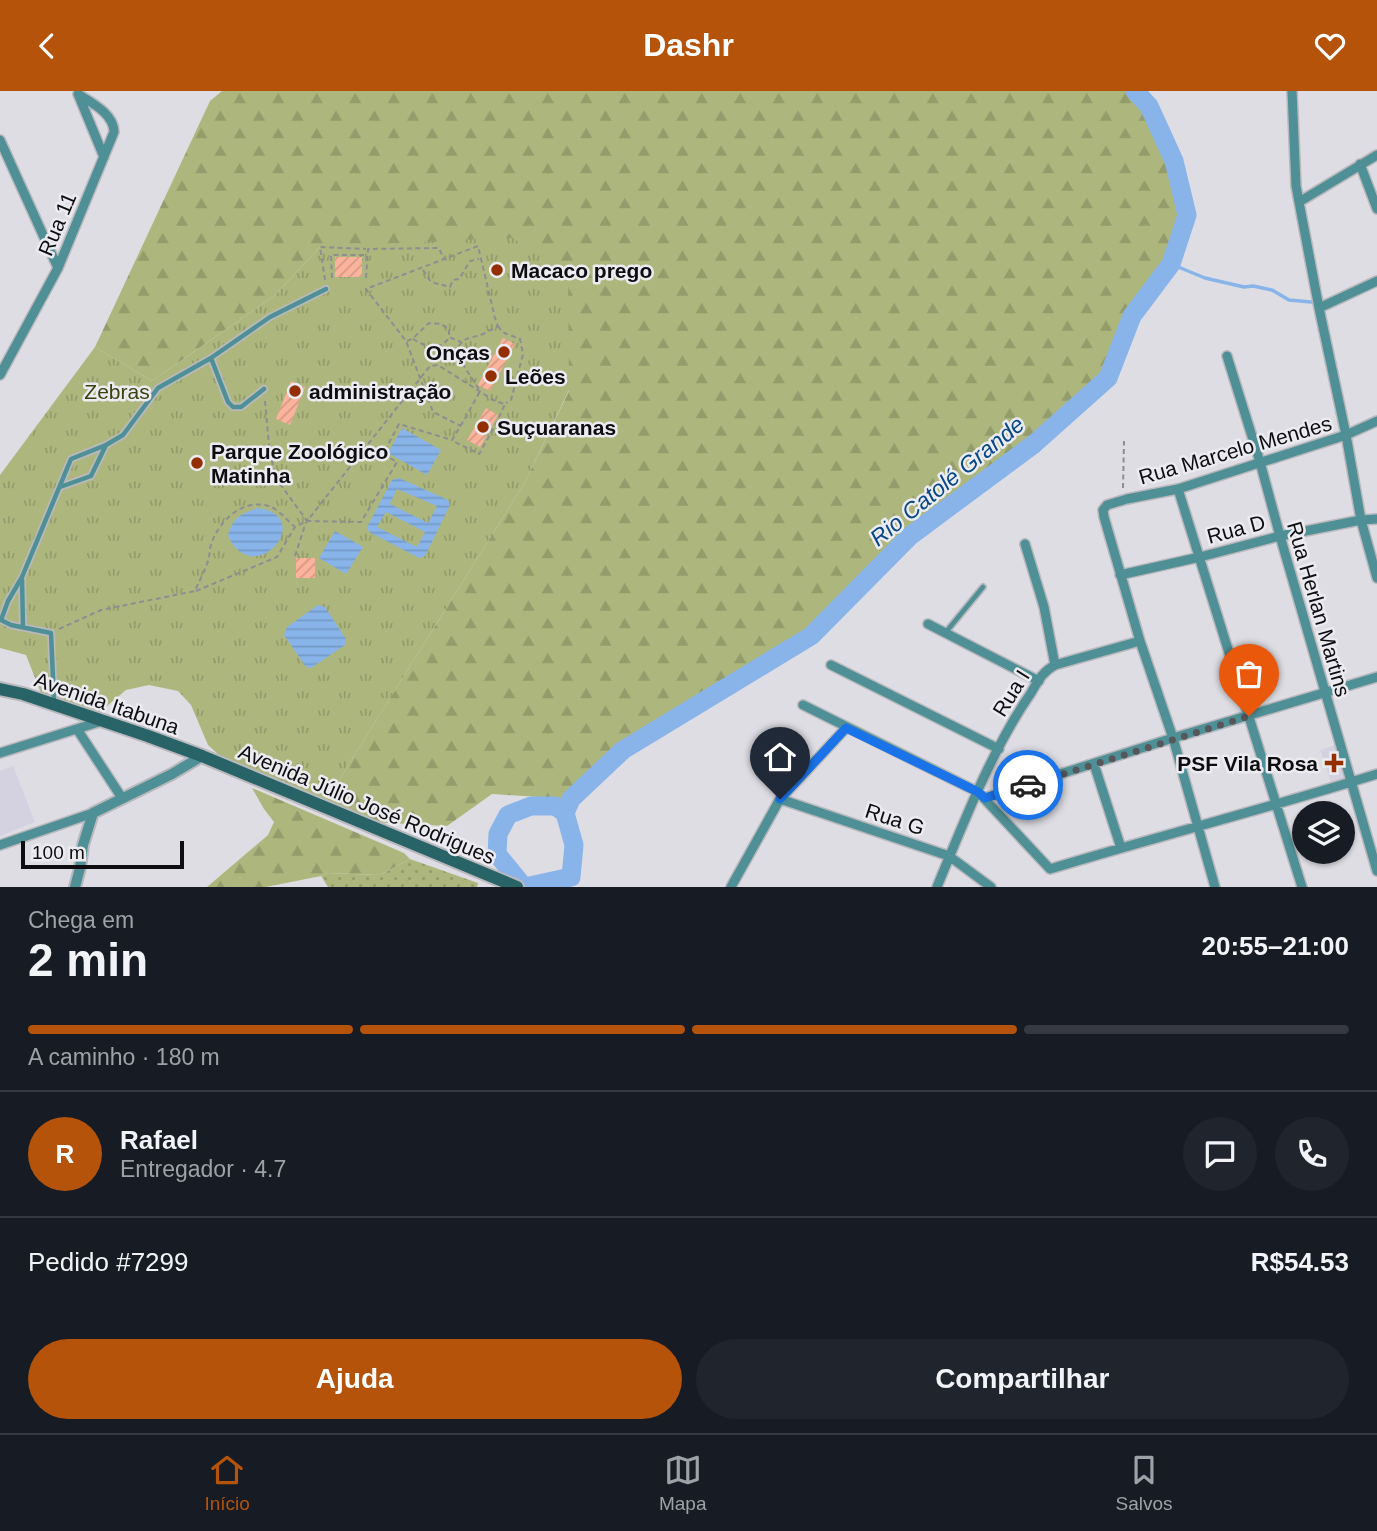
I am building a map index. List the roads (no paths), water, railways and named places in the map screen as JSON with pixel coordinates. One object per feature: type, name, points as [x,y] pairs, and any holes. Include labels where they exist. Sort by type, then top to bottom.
[{"type":"main road","name":"Avenida Itabuna","points":[[0,689],[23,694],[202,756]]},
{"type":"main road","name":"Avenida Júlio José Rodrigues","points":[[202,756],[517,887]]},
{"type":"street","points":[[1292,91],[1294,161],[1299,202],[1361,520],[1377,578]]},
{"type":"street","points":[[77,93],[104,157]]},
{"type":"street","name":"Rua 11","points":[[2,370],[58,268],[114,132],[114,124],[109,117],[77,93]]},
{"type":"street","points":[[0,140],[58,268]]},
{"type":"street","points":[[1299,202],[1377,155]]},
{"type":"street","points":[[1360,164],[1377,209]]},
{"type":"street","points":[[1319,308],[1377,281]]},
{"type":"street","points":[[0,356],[2,370]]},
{"type":"street","name":"Rua Herlan Martins","points":[[1227,356],[1377,870]]},
{"type":"street","name":"Rua Marcelo Mendes","points":[[1120,575],[1104,517],[1103,510],[1107,505],[1178,489],[1346,435],[1377,421]]},
{"type":"street","points":[[1178,489],[1302,887]]},
{"type":"street","name":"Rua D","points":[[1120,575],[1280,536],[1377,519]]},
{"type":"street","name":"Rua I","points":[[937,887],[982,795],[999,749],[1018,711],[1046,670],[1055,665],[1044,607],[1025,544]]},
{"type":"street","points":[[1120,575],[1173,739],[1215,887]]},
{"type":"street","points":[[928,624],[1039,681]]},
{"type":"street","points":[[1055,665],[1140,641]]},
{"type":"street","points":[[831,665],[999,749]]},
{"type":"street","points":[[982,795],[1094,764],[1377,677]]},
{"type":"street","points":[[803,705],[982,795],[1050,869],[1377,774]]},
{"type":"street","points":[[0,753],[102,721]]},
{"type":"street","points":[[731,887],[780,799],[846,728]]},
{"type":"street","points":[[77,729],[122,798]]},
{"type":"street","points":[[0,845],[93,813],[202,756]]},
{"type":"street","points":[[1094,764],[1121,848]]},
{"type":"street","name":"Rua G","points":[[780,799],[950,856],[991,887]]},
{"type":"street","points":[[75,887],[83,845],[93,813]]},
{"type":"lane","points":[[54,705],[51,633],[1,620],[22,577],[71,459],[123,435],[158,389],[211,358],[270,317],[326,287]]},
{"type":"lane","points":[[211,358],[228,402],[233,407],[241,407],[264,389]]},
{"type":"lane","points":[[59,487],[92,476],[106,445]]},
{"type":"lane","points":[[22,577],[23,627]]},
{"type":"lane","points":[[946,633],[983,587]]},
{"type":"water","points":[[402,428],[441,450],[427,475],[388,453]]},
{"type":"water","points":[[399,478],[448,500],[450,505],[425,556],[419,558],[369,532],[367,527],[392,480]],"holes":[[[397,489],[437,506],[428,523],[390,504]],[[386,512],[425,532],[417,547],[377,527]]]},
{"type":"water","points":[[257,508],[274,514],[282,523],[282,535],[276,546],[265,554],[252,556],[240,551],[228,536],[238,517]]},
{"type":"water","points":[[335,531],[363,547],[346,574],[319,558]]},
{"type":"water","points":[[318,605],[325,607],[346,639],[345,645],[311,668],[306,667],[284,635],[287,627]]},
{"type":"waterway","name":"Rio Catolé Grande","points":[[525,887],[571,877],[574,845],[565,813],[571,799],[623,750],[811,636],[910,536],[1034,444],[1108,378],[1132,316],[1171,264],[1187,215],[1174,161],[1149,106],[1135,91]]},
{"type":"waterway","points":[[1171,264],[1205,278],[1272,290],[1289,300],[1311,302]]},
{"type":"waterway","name":"Rio Catolé Grande","points":[[524,887],[497,854],[498,834],[508,815],[531,806],[555,806],[565,813]]},
{"type":"place","name":"Macaco prego","points":[[497,270]]},
{"type":"place","name":"Onças","points":[[504,352]]},
{"type":"place","name":"Leões","points":[[491,376]]},
{"type":"place","name":"administração","points":[[295,391]]},
{"type":"place","name":"Suçuaranas","points":[[483,427]]},
{"type":"place","name":"Parque Zoológico Matinha","points":[[197,463]]},
{"type":"place","name":"PSF Vila Rosa","points":[[1334,763]]},
{"type":"park label","name":"Zebras","points":[[117,391]]}]
